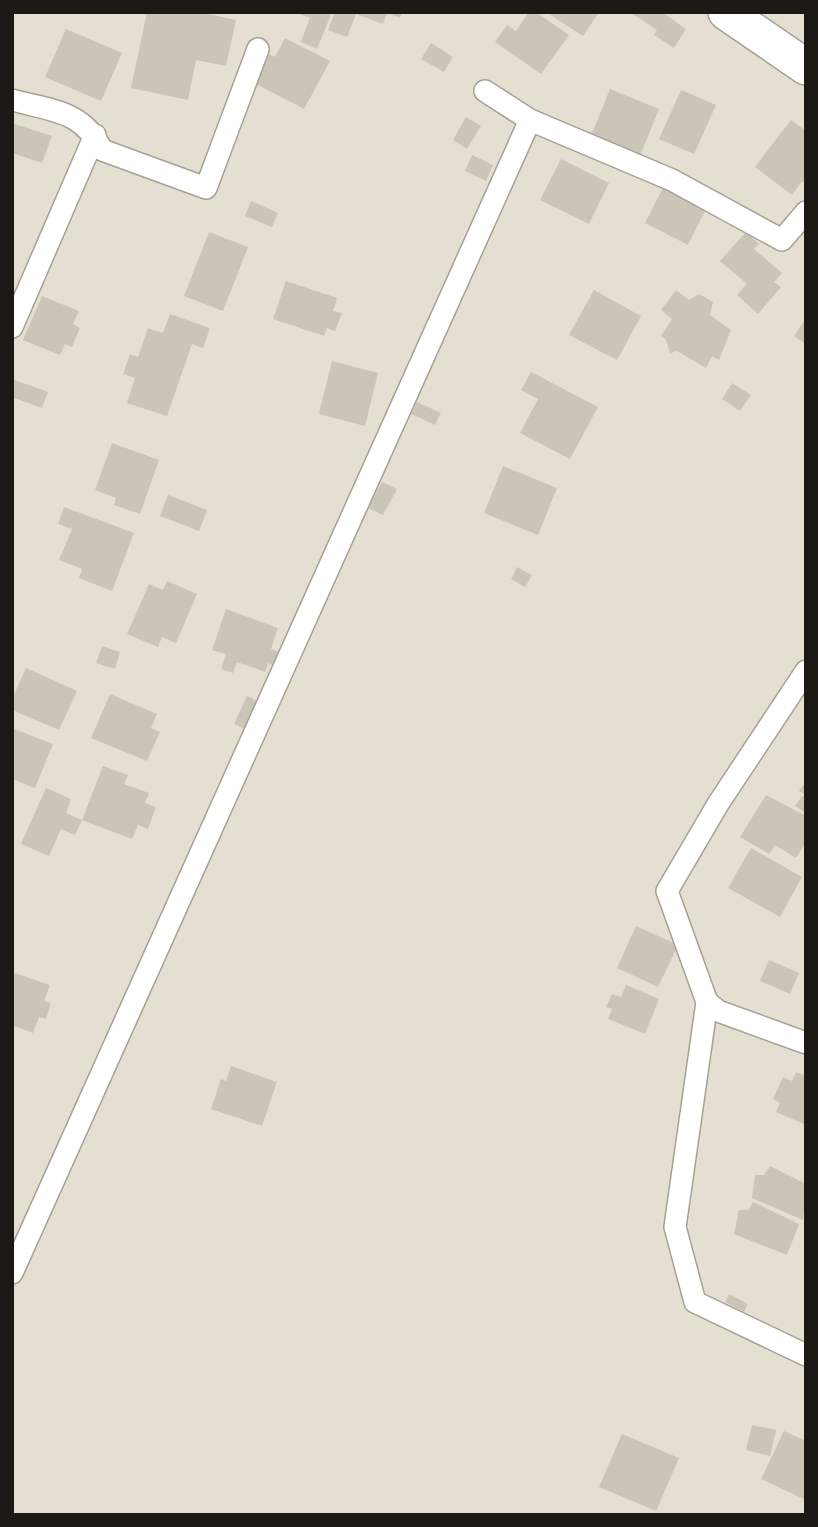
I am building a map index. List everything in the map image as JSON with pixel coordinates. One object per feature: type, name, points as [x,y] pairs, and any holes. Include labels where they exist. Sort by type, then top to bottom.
[{"type":"highway","points":[[726,12],[806,67]]},
{"type":"street","points":[[12,100],[80,119],[94,135],[102,150],[206,188],[258,49]]},
{"type":"street","points":[[485,91],[530,120],[672,180],[782,240],[806,212]]},
{"type":"street","points":[[12,1273],[530,120]]},
{"type":"street","points":[[12,327],[94,135]]},
{"type":"street","points":[[806,671],[718,804],[667,891],[707,1002],[675,1227],[695,1302],[806,1355]]},
{"type":"street","points":[[707,1002],[718,1011],[806,1043]]},
{"type":"building","points":[[147,12],[199,12],[236,20],[226,66],[196,60],[188,100],[131,88]]},
{"type":"building","points":[[295,12],[332,12],[317,49],[301,42],[310,18]]},
{"type":"building","points":[[335,12],[402,12],[400,18],[387,13],[383,24],[356,14],[347,37],[328,30]]},
{"type":"building","points":[[529,12],[536,12],[569,35],[541,74],[495,42],[507,25],[516,31]]},
{"type":"building","points":[[546,12],[599,12],[583,36]]},
{"type":"building","points":[[630,12],[662,12],[686,29],[674,48],[654,35],[657,30]]},
{"type":"building","points":[[66,29],[122,53],[101,101],[45,77]]},
{"type":"building","points":[[285,38],[330,61],[304,109],[256,84],[269,54],[275,57]]},
{"type":"building","points":[[431,43],[453,57],[444,72],[421,59]]},
{"type":"building","points":[[610,89],[659,109],[638,161],[589,141]]},
{"type":"building","points":[[681,90],[716,105],[694,154],[659,139]]},
{"type":"building","points":[[466,117],[481,126],[467,149],[453,140]]},
{"type":"building","points":[[791,120],[806,131],[806,184],[802,181],[792,195],[755,167]]},
{"type":"building","points":[[12,123],[52,136],[42,163],[12,153]]},
{"type":"building","points":[[472,155],[493,165],[486,181],[465,171]]},
{"type":"building","points":[[561,159],[609,183],[589,224],[540,200]]},
{"type":"building","points":[[664,186],[707,207],[688,245],[645,223]]},
{"type":"building","points":[[251,201],[278,213],[272,227],[245,216]]},
{"type":"building","points":[[209,232],[248,247],[223,311],[184,296]]},
{"type":"building","points":[[746,232],[759,244],[754,249],[782,273],[774,282],[781,287],[758,314],[737,295],[747,284],[720,261]]},
{"type":"building","points":[[286,281],[337,298],[333,311],[342,313],[335,331],[327,328],[324,336],[273,319]]},
{"type":"building","points":[[594,290],[641,316],[617,360],[569,335]]},
{"type":"building","points":[[676,290],[689,300],[699,294],[713,302],[710,315],[731,330],[719,360],[712,356],[706,368],[677,351],[670,353],[666,340],[661,336],[672,319],[661,310]]},
{"type":"building","points":[[42,296],[79,311],[73,324],[80,328],[72,347],[65,344],[60,355],[23,340]]},
{"type":"building","points":[[170,314],[210,328],[203,348],[192,344],[167,416],[127,403],[135,378],[123,374],[130,354],[138,357],[148,328],[163,333]]},
{"type":"building","points":[[806,318],[806,344],[794,336]]},
{"type":"building","points":[[332,361],[378,373],[365,426],[319,414]]},
{"type":"building","points":[[531,372],[598,407],[570,459],[520,433],[538,399],[521,390]]},
{"type":"building","points":[[12,379],[48,392],[42,408],[12,397]]},
{"type":"building","points":[[732,383],[751,395],[740,411],[722,399]]},
{"type":"building","points":[[417,402],[441,413],[435,425],[411,414]]},
{"type":"building","points":[[112,443],[159,460],[140,514],[114,505],[116,498],[95,490]]},
{"type":"building","points":[[503,466],[557,488],[538,535],[484,513]]},
{"type":"building","points":[[382,482],[397,489],[383,515],[368,508]]},
{"type":"building","points":[[168,495],[207,510],[199,531],[160,516]]},
{"type":"building","points":[[64,507],[134,533],[112,591],[79,578],[82,569],[59,560],[72,529],[58,524]]},
{"type":"building","points":[[517,567],[532,575],[525,587],[511,579]]},
{"type":"building","points":[[167,581],[197,594],[176,643],[162,637],[158,647],[127,634],[149,584],[163,590]]},
{"type":"building","points":[[226,609],[278,628],[271,649],[281,653],[276,666],[268,663],[265,672],[237,662],[233,673],[221,669],[226,654],[212,650]]},
{"type":"building","points":[[102,646],[120,652],[115,669],[96,663]]},
{"type":"building","points":[[26,668],[77,691],[59,730],[12,710],[12,699]]},
{"type":"building","points":[[110,694],[157,714],[151,728],[160,732],[147,761],[91,738]]},
{"type":"building","points":[[247,696],[265,705],[252,732],[234,724]]},
{"type":"building","points":[[12,728],[53,744],[35,788],[12,779]]},
{"type":"building","points":[[103,766],[128,775],[124,784],[149,793],[145,803],[156,807],[148,829],[138,825],[132,839],[82,820]]},
{"type":"building","points":[[806,781],[806,795],[799,791]]},
{"type":"building","points":[[46,788],[71,799],[66,813],[82,820],[75,835],[61,829],[49,856],[21,844]]},
{"type":"building","points":[[766,795],[806,816],[806,842],[796,858],[775,845],[769,854],[740,837]]},
{"type":"building","points":[[802,796],[806,798],[806,813],[795,806]]},
{"type":"building","points":[[751,848],[802,877],[780,917],[728,888]]},
{"type":"building","points":[[636,926],[678,945],[658,987],[617,968]]},
{"type":"building","points":[[769,960],[799,973],[790,994],[760,981]]},
{"type":"building","points":[[12,972],[50,985],[44,1001],[51,1003],[46,1019],[39,1017],[33,1033],[12,1025]]},
{"type":"building","points":[[626,985],[659,999],[645,1034],[608,1019],[612,1009],[606,1007],[612,994],[621,997]]},
{"type":"building","points":[[231,1066],[277,1082],[262,1126],[211,1109],[221,1079],[226,1081]]},
{"type":"building","points":[[796,1072],[806,1076],[806,1125],[776,1112],[780,1103],[773,1099],[783,1077],[792,1081]]},
{"type":"building","points":[[770,1166],[806,1184],[803,1220],[752,1198],[755,1175],[764,1175]]},
{"type":"building","points":[[753,1202],[799,1224],[787,1255],[734,1234],[739,1210],[748,1210]]},
{"type":"building","points":[[729,1294],[748,1304],[744,1312],[725,1302]]},
{"type":"building","points":[[752,1425],[776,1430],[770,1456],[746,1450]]},
{"type":"building","points":[[784,1431],[806,1441],[806,1500],[761,1479]]},
{"type":"building","points":[[622,1434],[679,1458],[656,1511],[599,1487]]}]
